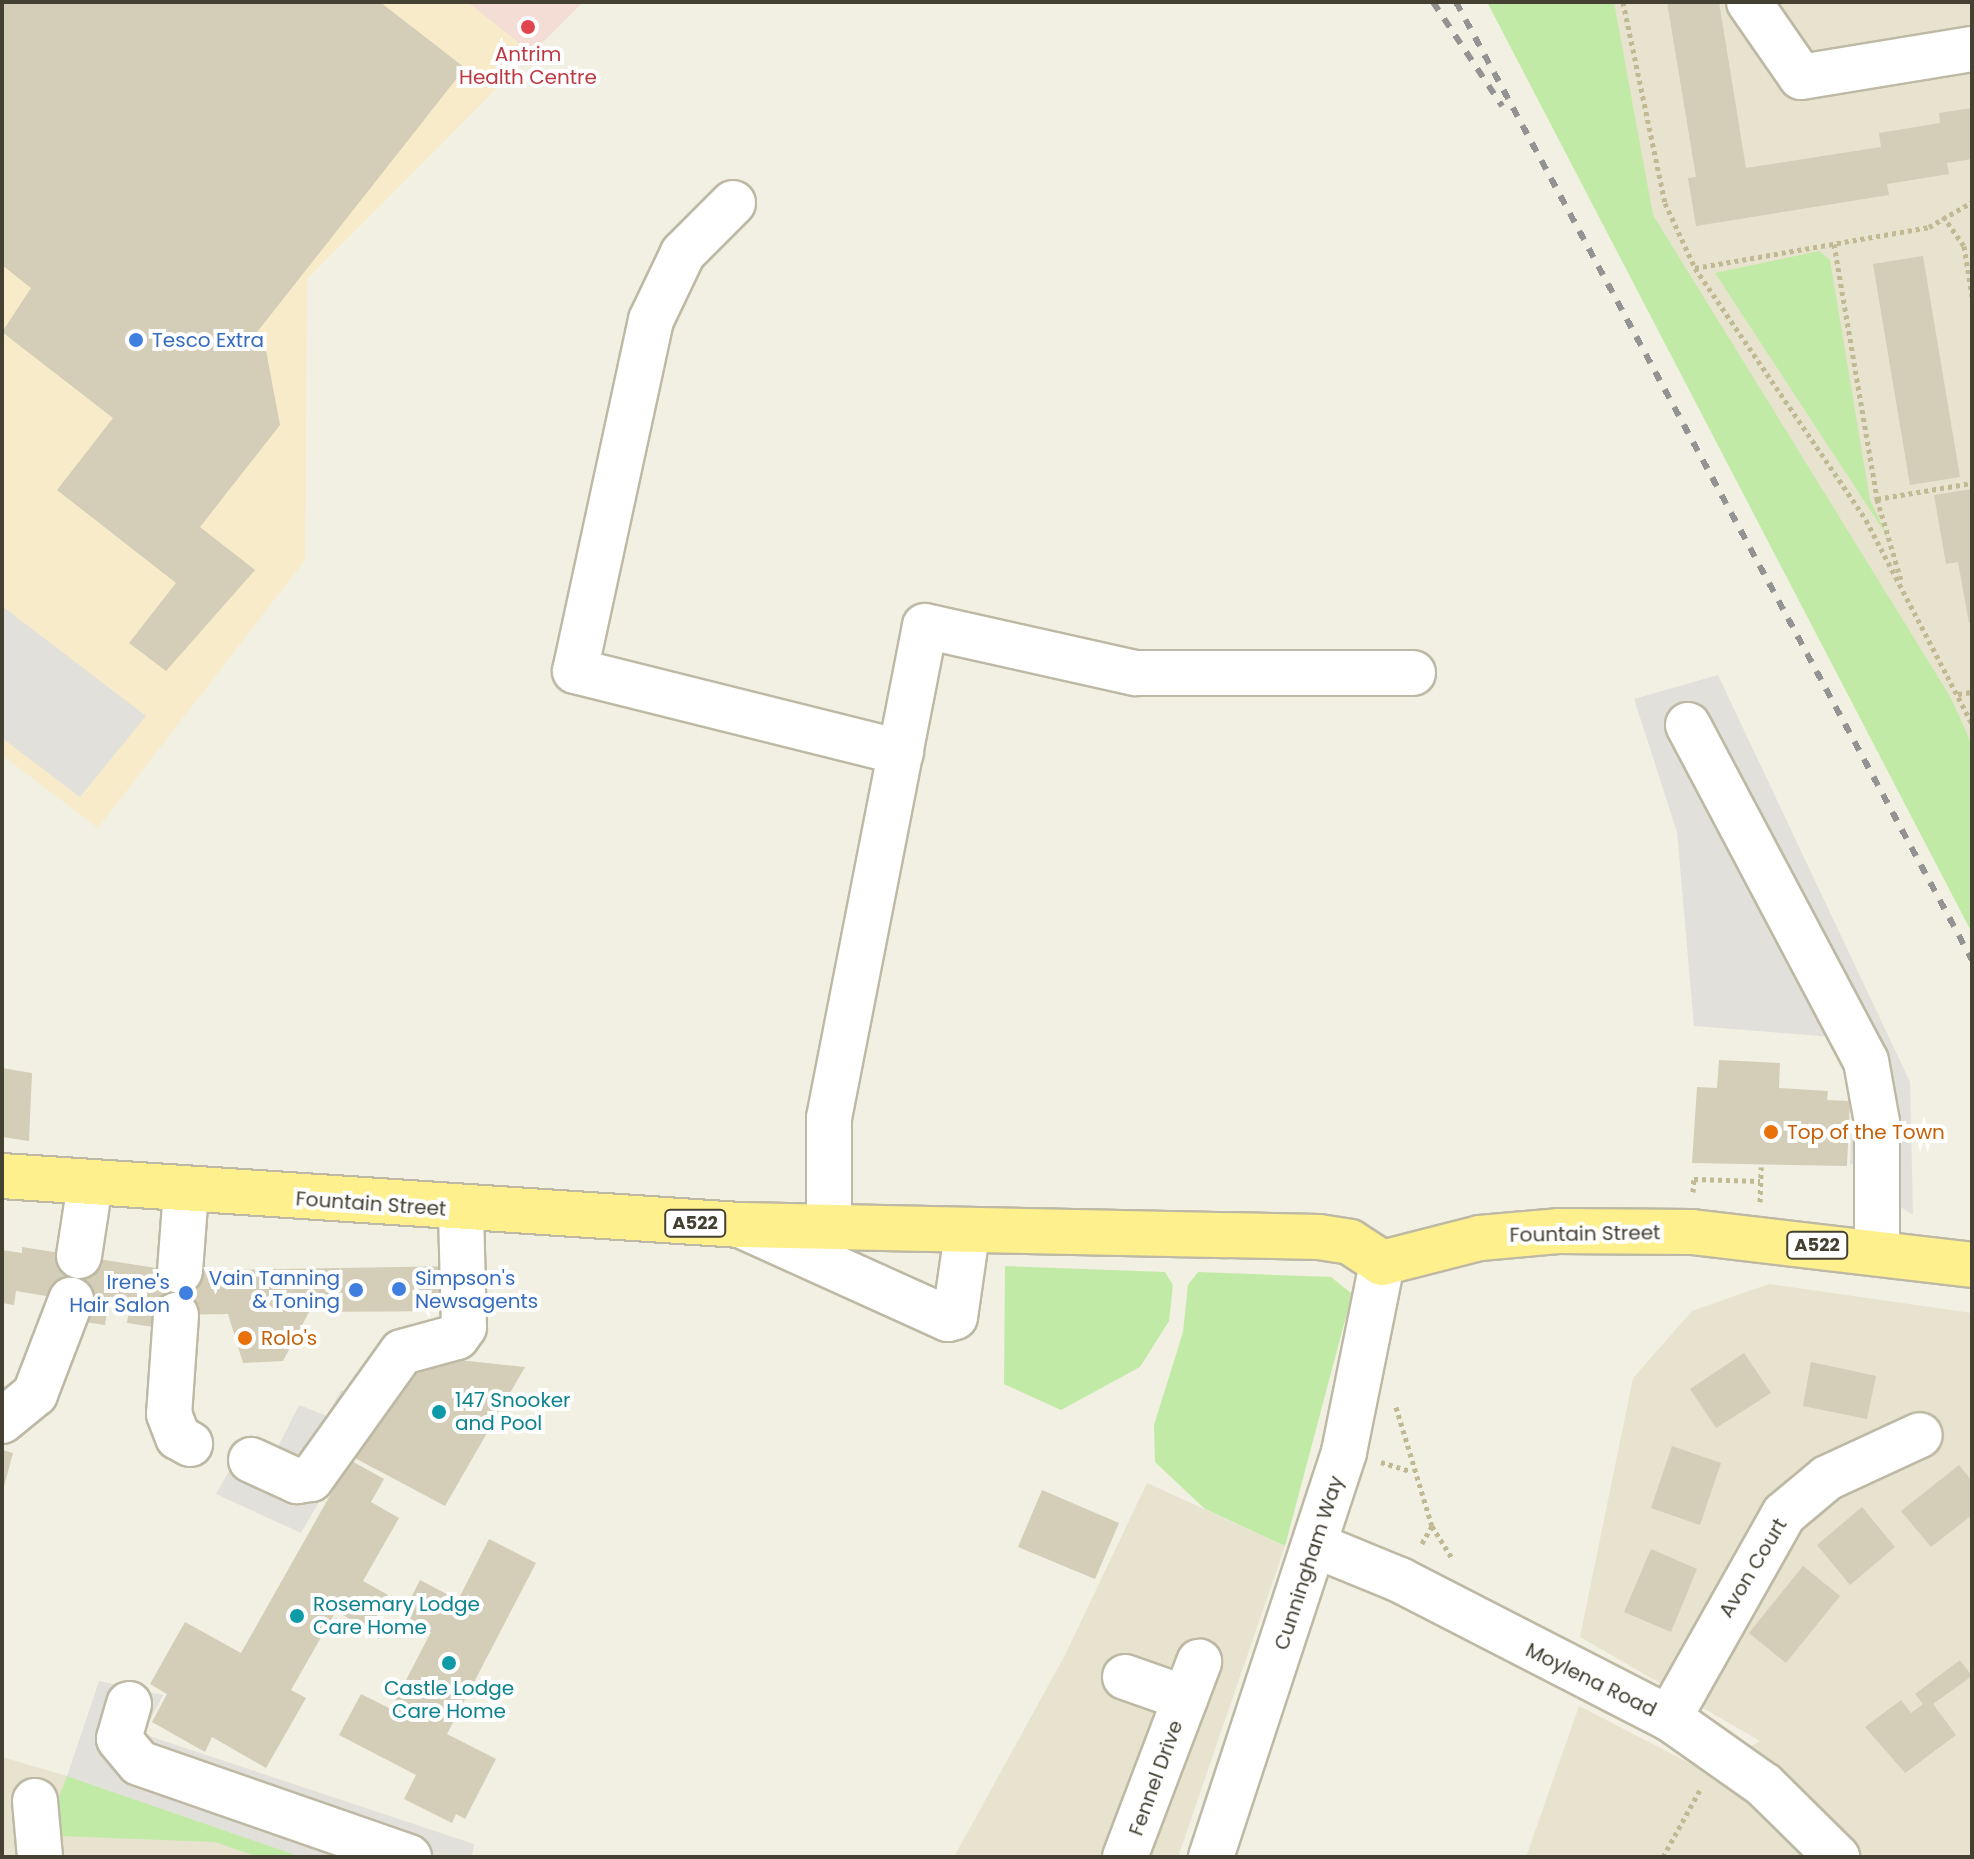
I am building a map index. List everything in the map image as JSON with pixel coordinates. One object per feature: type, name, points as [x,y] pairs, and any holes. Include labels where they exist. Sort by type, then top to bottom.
[{"type":"main road","name":"Fountain Street","points":[[2,1176],[461,1211],[740,1225],[967,1234],[1319,1237],[1350,1242],[1382,1263],[1480,1238],[1558,1231],[1662,1231],[1877,1251],[1972,1265]]},
{"type":"street","points":[[1749,2],[1801,77],[1972,49]]},
{"type":"street","points":[[733,203],[683,253],[651,320],[575,671],[901,752]]},
{"type":"street","points":[[829,1229],[829,1118],[925,626],[1136,673],[1413,673]]},
{"type":"street","points":[[1688,725],[1866,1061],[1877,1122],[1877,1251]]},
{"type":"street","points":[[79,1256],[90,1184]]},
{"type":"street","points":[[180,1271],[186,1191]]},
{"type":"street","points":[[251,1460],[297,1481],[311,1479],[402,1352],[457,1337],[464,1327],[461,1211]]},
{"type":"street","name":"Fountain Street","points":[[740,1225],[948,1319],[955,1317],[967,1234]]},
{"type":"street","name":"Cunningham Way","points":[[1211,1857],[1317,1546],[1382,1263]]},
{"type":"street","points":[[2,1421],[35,1394],[71,1300]]},
{"type":"street","points":[[176,1315],[169,1414],[178,1437],[190,1444]]},
{"type":"street","name":"Avon Court","points":[[1669,1718],[1784,1514],[1827,1478],[1920,1435]]},
{"type":"street","name":"Moylena Road","points":[[1317,1546],[1400,1580],[1585,1680],[1669,1718],[1738,1764],[1837,1857]]},
{"type":"street","name":"Fennel Drive","points":[[1125,1677],[1192,1680],[1125,1857]]},
{"type":"street","points":[[129,1704],[119,1739],[139,1763],[399,1855]]},
{"type":"street","points":[[35,1801],[40,1857]]},
{"type":"path","points":[[1623,2],[1665,203],[1695,268],[1866,520],[1972,724]]},
{"type":"path","points":[[1695,268],[1929,227],[1943,216],[1972,202]]},
{"type":"path","points":[[1943,216],[1964,246],[1972,296]]},
{"type":"path","points":[[1834,244],[1877,499],[1903,589]]},
{"type":"path","points":[[1877,499],[1972,483]]},
{"type":"path","points":[[1958,694],[1972,692]]},
{"type":"path","points":[[1760,1195],[1761,1167]]},
{"type":"path","points":[[1393,1395],[1432,1526],[1400,1580]]},
{"type":"path","points":[[1663,1857],[1716,1761],[1731,1772],[1738,1764]]},
{"type":"shaded area","name":"Tesco Extra","points":[[2,2],[467,2],[532,53],[307,279],[305,560],[98,828],[2,755]]},
{"type":"shaded area","name":"Antrim Health Centre","points":[[467,2],[583,2],[532,53]]},
{"type":"shaded area","points":[[1510,2],[1972,2],[1972,908]]},
{"type":"shaded area","points":[[2,606],[146,716],[80,797],[2,738]]},
{"type":"shaded area","points":[[1718,675],[1910,1082],[1913,1215],[1896,1204],[1886,1166],[1850,1164],[1853,1097],[1832,1037],[1694,1026],[1677,832],[1634,699]]},
{"type":"shaded area","points":[[1769,1284],[1972,1313],[1972,1857],[1526,1857],[1579,1706],[1707,1772],[1760,1741],[1580,1637],[1633,1378],[1692,1311]]},
{"type":"shaded area","points":[[341,1390],[375,1406],[301,1533],[216,1494],[250,1434],[278,1447],[299,1405],[327,1416]]},
{"type":"shaded area","points":[[1147,1483],[1285,1546],[1178,1857],[954,1857],[1065,1655]]},
{"type":"shaded area","points":[[99,1681],[163,1695],[143,1734],[474,1844],[472,1857],[302,1857],[67,1776]]},
{"type":"shaded area","points":[[2,1757],[67,1776],[302,1857],[2,1857]]},
{"type":"green space","points":[[1487,2],[1614,2],[1653,215],[1951,698],[1972,745],[1972,933]]},
{"type":"green space","points":[[1819,251],[1830,260],[1870,500],[1889,539],[1715,273]]},
{"type":"green space","points":[[1005,1266],[1165,1272],[1173,1285],[1169,1321],[1140,1367],[1061,1410],[1004,1384]]},
{"type":"green space","points":[[1198,1272],[1331,1277],[1352,1294],[1285,1546],[1205,1509],[1155,1462],[1154,1425],[1183,1332],[1188,1285]]},
{"type":"green space","points":[[67,1776],[302,1857],[258,1857],[215,1842],[60,1836],[50,1820]]},
{"type":"building","name":"Tesco Extra","points":[[2,2],[380,2],[465,68],[254,336],[265,345],[280,425],[200,527],[255,570],[166,671],[129,643],[176,583],[57,490],[113,418],[2,332],[31,288],[2,265]]},
{"type":"building","points":[[1667,2],[1719,2],[1746,168],[1881,147],[1879,133],[1940,123],[1939,113],[1972,108],[1972,159],[1947,163],[1949,174],[1887,184],[1889,195],[1696,226],[1688,178],[1696,177]]},
{"type":"building","points":[[1923,256],[1960,477],[1910,485],[1873,264]]},
{"type":"building","points":[[1972,489],[1972,623],[1969,623],[1958,562],[1946,564],[1934,495]]},
{"type":"building","name":"Top of the Town","points":[[1719,1060],[1780,1063],[1779,1088],[1828,1091],[1827,1100],[1850,1101],[1847,1166],[1692,1163],[1697,1087],[1717,1088]]},
{"type":"building","points":[[2,1068],[32,1073],[29,1141],[2,1137]]},
{"type":"building","points":[[22,1247],[175,1271],[457,1266],[457,1311],[309,1312],[283,1361],[243,1363],[228,1314],[167,1315],[153,1327],[127,1323],[129,1309],[108,1305],[105,1325],[86,1322],[52,1297],[16,1291],[14,1305],[2,1303],[2,1250],[22,1253]]},
{"type":"building","points":[[1744,1353],[1771,1393],[1716,1428],[1690,1389]]},
{"type":"building","name":"147 Snooker and Pool","points":[[412,1355],[525,1367],[445,1506],[353,1457]]},
{"type":"building","points":[[1811,1362],[1876,1376],[1867,1419],[1803,1406]]},
{"type":"building","points":[[1672,1446],[1721,1463],[1700,1525],[1651,1508]]},
{"type":"building","points":[[2,1450],[13,1453],[3,1490],[2,1490]]},
{"type":"building","name":"Rosemary Lodge Care Home","points":[[350,1460],[384,1479],[371,1502],[399,1518],[363,1581],[388,1595],[369,1630],[336,1611],[291,1690],[306,1698],[266,1768],[212,1737],[205,1752],[152,1722],[167,1694],[150,1684],[185,1622],[241,1653]]},
{"type":"building","points":[[1959,1465],[1972,1481],[1972,1515],[1931,1547],[1901,1511]]},
{"type":"building","points":[[1042,1490],[1119,1523],[1095,1579],[1018,1547]]},
{"type":"building","points":[[1862,1507],[1895,1547],[1850,1585],[1817,1545]]},
{"type":"building","name":"Castle Lodge Care Home","points":[[489,1539],[536,1563],[447,1734],[496,1759],[465,1819],[456,1814],[452,1823],[404,1799],[416,1775],[339,1735],[361,1694],[391,1709],[431,1632],[401,1617],[420,1580],[458,1600]]},
{"type":"building","points":[[1651,1549],[1697,1569],[1671,1632],[1624,1612]]},
{"type":"building","points":[[1803,1566],[1840,1596],[1786,1663],[1749,1633]]},
{"type":"building","points":[[1960,1660],[1972,1676],[1933,1704],[1956,1735],[1905,1773],[1865,1727],[1901,1700],[1911,1713],[1923,1704],[1915,1694]]},
{"type":"railway","points":[[1433,2],[1502,106]]},
{"type":"railway","points":[[1456,2],[1972,960]]},
{"type":"place","name":"Antrim Health Centre","points":[[528,27]]},
{"type":"place","name":"Tesco Extra","points":[[136,340]]},
{"type":"place","name":"Top of the Town","points":[[1771,1132]]},
{"type":"place","name":"Simpson's Newsagents","points":[[399,1289]]},
{"type":"place","name":"Vain Tanning & Toning","points":[[356,1290]]},
{"type":"place","name":"Irene's Hair Salon","points":[[186,1293]]},
{"type":"place","name":"Rolo's","points":[[245,1338]]},
{"type":"place","name":"147 Snooker and Pool","points":[[439,1412]]},
{"type":"place","name":"Rosemary Lodge Care Home","points":[[297,1616]]},
{"type":"place","name":"Castle Lodge Care Home","points":[[449,1663]]}]
